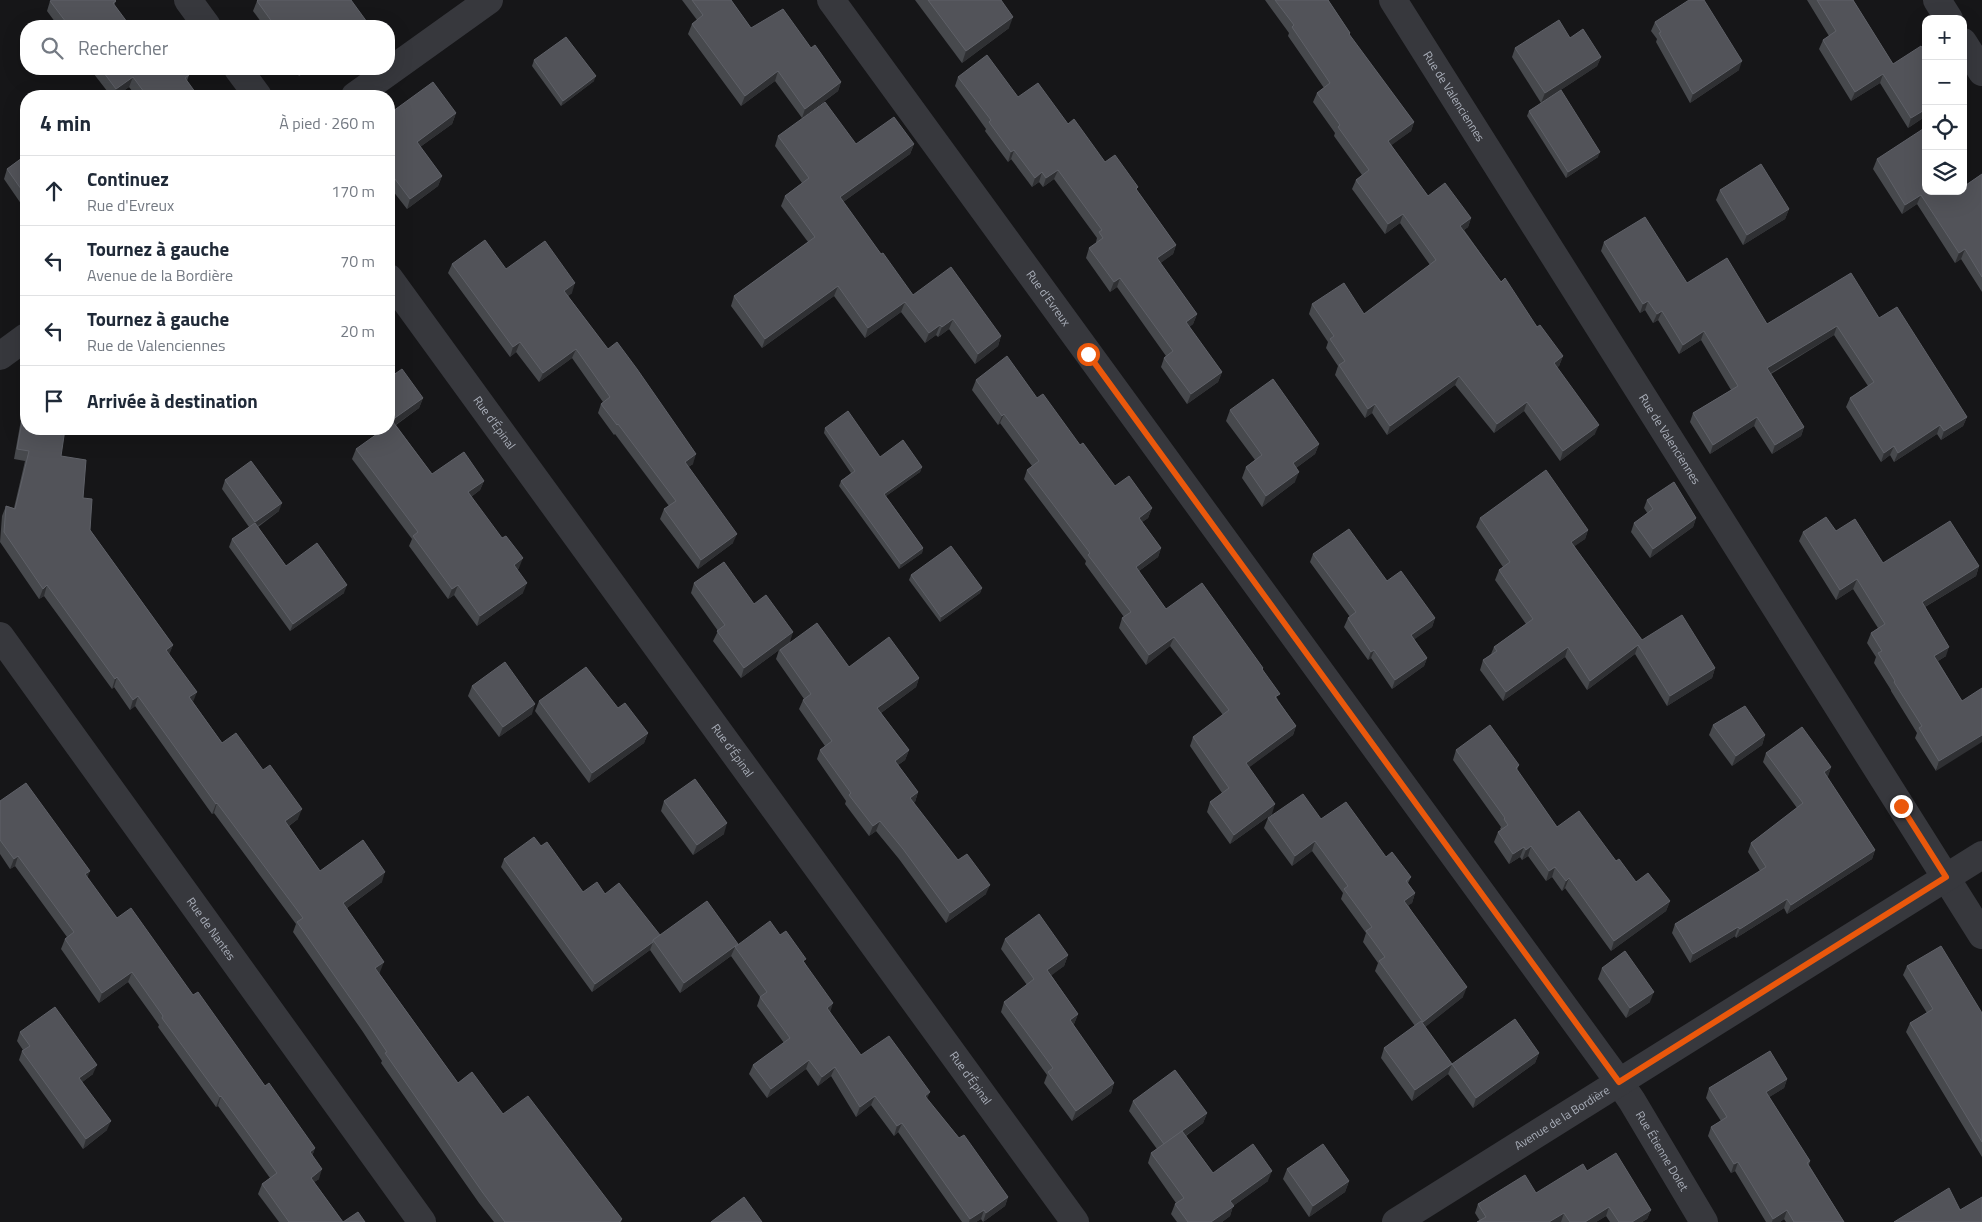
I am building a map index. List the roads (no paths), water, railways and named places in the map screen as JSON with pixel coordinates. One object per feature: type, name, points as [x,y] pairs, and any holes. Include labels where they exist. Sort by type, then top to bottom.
[{"type":"street","points":[[188,0],[203,20]]},
{"type":"street","points":[[395,67],[489,0]]},
{"type":"street","name":"Rue d'Evreux","points":[[830,0],[1619,1082]]},
{"type":"street","name":"Rue de Valenciennes","points":[[1393,0],[1982,934]]},
{"type":"street","points":[[1937,0],[1946,15]]},
{"type":"street","points":[[1967,48],[1982,72]]},
{"type":"street","points":[[242,75],[254,90]]},
{"type":"street","points":[[363,90],[384,75]]},
{"type":"street","name":"Rue d'Épinal","points":[[395,286],[1075,1222]]},
{"type":"street","points":[[0,356],[20,341]]},
{"type":"street","name":"Rue de Nantes","points":[[0,636],[422,1222]]},
{"type":"street","name":"Avenue de la Bordière","points":[[1396,1222],[1982,855]]},
{"type":"street","name":"Rue Étienne Dolet","points":[[1619,1082],[1704,1222]]}]
